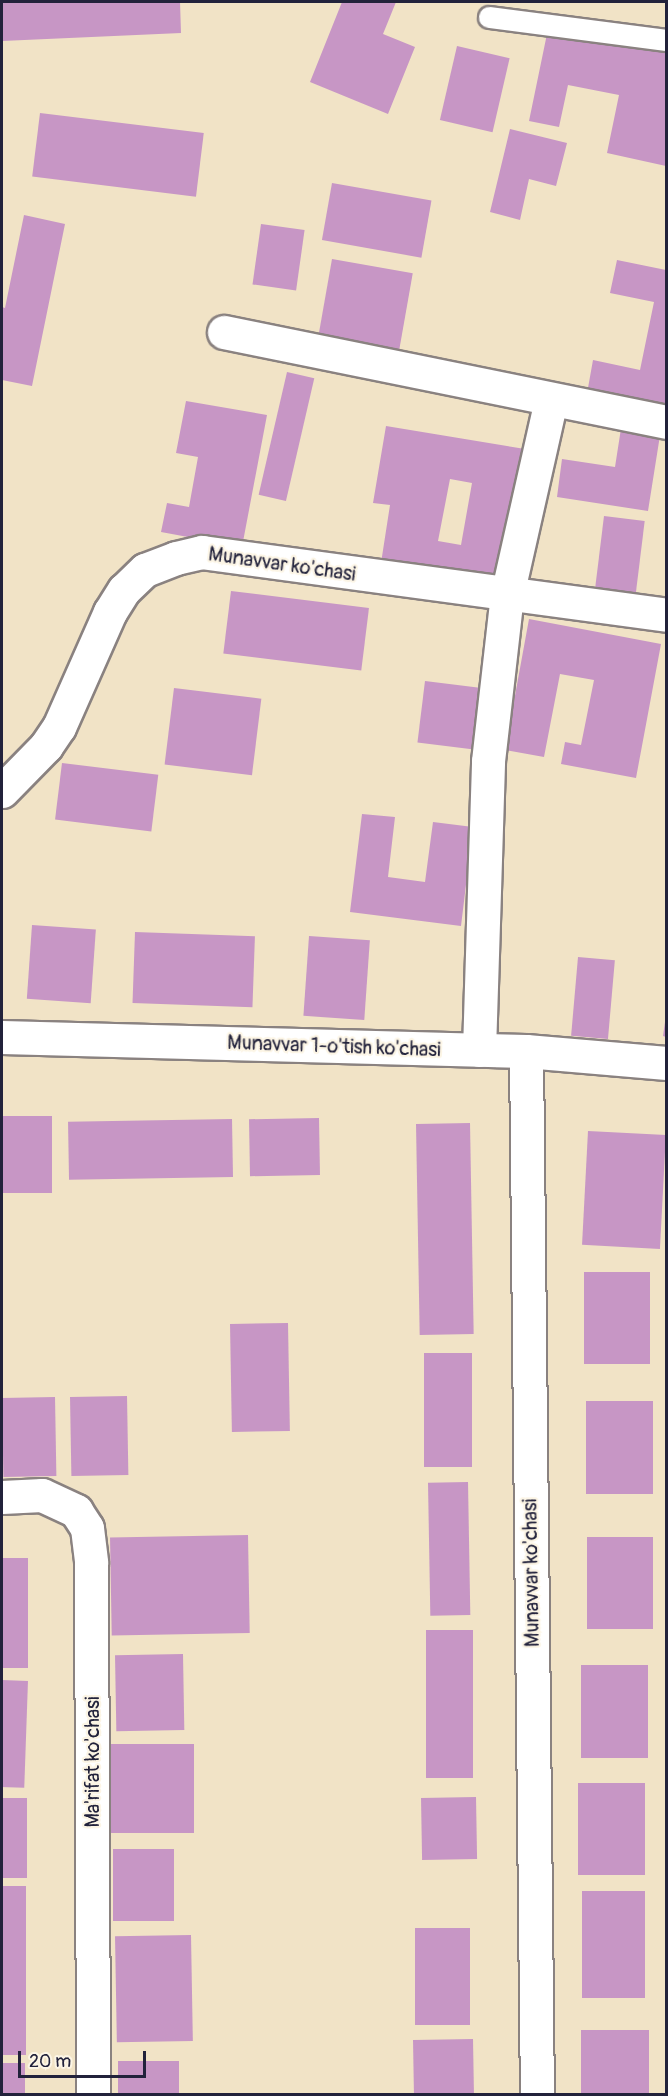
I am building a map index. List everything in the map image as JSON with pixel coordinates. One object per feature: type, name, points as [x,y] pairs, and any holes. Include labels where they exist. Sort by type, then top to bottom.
[{"type":"street","points":[[224,332],[666,422]]},
{"type":"street","points":[[479,1050],[488,761],[507,595],[551,400]]},
{"type":"street","name":"Munavvar ko'chasi","points":[[2,791],[46,746],[59,727],[110,612],[124,590],[145,570],[202,552],[666,615]]},
{"type":"street","name":"Munavvar 1-o'tish ko'chasi","points":[[2,1037],[526,1051],[666,1063]]},
{"type":"street","name":"Munavvar ko'chasi","points":[[526,1051],[537,2094]]},
{"type":"street","name":"Ma'rifat ko'chasi","points":[[2,1497],[42,1495],[76,1511],[87,1527],[91,1563],[93,2094]]},
{"type":"lane","points":[[489,17],[666,40]]},
{"type":"building","points":[[2,2],[180,2],[181,33],[2,41]]},
{"type":"building","points":[[342,2],[396,2],[383,34],[415,47],[388,114],[310,82]]},
{"type":"building","points":[[548,29],[666,53],[666,166],[607,153],[619,95],[568,85],[559,127],[529,121]]},
{"type":"building","points":[[457,46],[510,58],[493,132],[440,120]]},
{"type":"building","points":[[40,113],[204,133],[196,197],[32,177]]},
{"type":"building","points":[[510,129],[567,143],[556,186],[529,179],[520,220],[490,212]]},
{"type":"building","points":[[332,183],[431,201],[421,258],[322,240]]},
{"type":"building","points":[[24,215],[65,224],[32,386],[2,380],[2,307],[5,308]]},
{"type":"building","points":[[261,224],[305,230],[296,291],[253,284]]},
{"type":"building","points":[[332,259],[413,273],[399,353],[318,339]]},
{"type":"building","points":[[617,260],[666,270],[666,416],[586,399],[593,360],[640,370],[654,302],[610,293]]},
{"type":"building","points":[[287,372],[314,378],[286,501],[259,495]]},
{"type":"building","points":[[186,401],[267,415],[242,547],[161,532],[167,503],[189,507],[198,457],[176,453]]},
{"type":"building","points":[[622,422],[661,429],[648,511],[557,497],[562,459],[615,467]]},
{"type":"building","points":[[386,426],[525,449],[502,583],[381,563],[390,505],[373,503]],"holes":[[[450,479],[472,483],[461,545],[438,541]]]},
{"type":"building","points":[[604,516],[645,521],[635,603],[594,598]]},
{"type":"building","points":[[231,591],[369,608],[361,670],[223,654]]},
{"type":"building","points":[[529,619],[661,644],[636,778],[561,764],[565,742],[581,745],[594,680],[560,674],[544,757],[505,750]]},
{"type":"building","points":[[425,681],[482,688],[474,749],[417,743]]},
{"type":"building","points":[[174,688],[261,699],[252,775],[165,764]]},
{"type":"building","points":[[62,763],[158,775],[151,831],[55,820]]},
{"type":"building","points":[[362,814],[395,817],[388,877],[425,882],[433,822],[473,827],[461,926],[350,912]]},
{"type":"building","points":[[32,925],[96,929],[91,1003],[27,999]]},
{"type":"building","points":[[135,932],[255,936],[252,1007],[133,1003]]},
{"type":"building","points":[[309,936],[370,940],[364,1020],[303,1016]]},
{"type":"building","points":[[578,957],[615,960],[608,1039],[571,1036]]},
{"type":"building","points":[[666,1022],[666,1037],[663,1036]]},
{"type":"building","points":[[2,1116],[52,1116],[52,1193],[2,1193]]},
{"type":"building","points":[[319,1118],[320,1175],[250,1176],[249,1119]]},
{"type":"building","points":[[232,1119],[233,1177],[69,1180],[68,1122]]},
{"type":"building","points":[[470,1123],[474,1334],[420,1335],[416,1124]]},
{"type":"building","points":[[588,1131],[666,1135],[660,1249],[582,1245]]},
{"type":"building","points":[[584,1272],[650,1272],[650,1364],[584,1364]]},
{"type":"building","points":[[288,1323],[290,1431],[232,1432],[230,1324]]},
{"type":"building","points":[[424,1353],[472,1353],[472,1467],[424,1467]]},
{"type":"building","points":[[127,1396],[128,1475],[71,1476],[70,1397]]},
{"type":"building","points":[[55,1397],[56,1476],[3,1477],[2,1398]]},
{"type":"building","points":[[586,1401],[653,1401],[653,1494],[586,1494]]},
{"type":"building","points":[[468,1482],[470,1615],[430,1616],[428,1483]]},
{"type":"building","points":[[248,1535],[250,1633],[112,1635],[110,1537]]},
{"type":"building","points":[[587,1537],[653,1537],[653,1629],[587,1629]]},
{"type":"building","points":[[2,1558],[28,1558],[28,1668],[2,1668]]},
{"type":"building","points":[[426,1630],[473,1630],[473,1778],[426,1778]]},
{"type":"building","points":[[183,1654],[184,1730],[116,1731],[115,1655]]},
{"type":"building","points":[[581,1665],[648,1665],[648,1758],[581,1758]]},
{"type":"building","points":[[2,1680],[28,1681],[24,1788],[2,1787]]},
{"type":"building","points":[[111,1744],[194,1744],[194,1833],[111,1833]]},
{"type":"building","points":[[578,1783],[645,1783],[645,1875],[578,1875]]},
{"type":"building","points":[[476,1797],[477,1859],[422,1860],[421,1798]]},
{"type":"building","points":[[2,1798],[27,1798],[27,1878],[2,1878]]},
{"type":"building","points":[[113,1849],[174,1849],[174,1921],[113,1921]]},
{"type":"building","points":[[2,1886],[26,1886],[26,2055],[2,2055]]},
{"type":"building","points":[[582,1891],[645,1891],[645,1998],[582,1998]]},
{"type":"building","points":[[415,1928],[470,1928],[470,2025],[415,2025]]},
{"type":"building","points":[[191,1935],[193,2041],[117,2042],[115,1936]]},
{"type":"building","points":[[581,2030],[649,2030],[649,2094],[581,2094]]},
{"type":"building","points":[[473,2039],[474,2094],[414,2094],[413,2040]]},
{"type":"building","points":[[118,2061],[179,2061],[179,2094],[118,2094]]},
{"type":"building","points":[[2,2063],[25,2063],[25,2094],[2,2094]]}]
